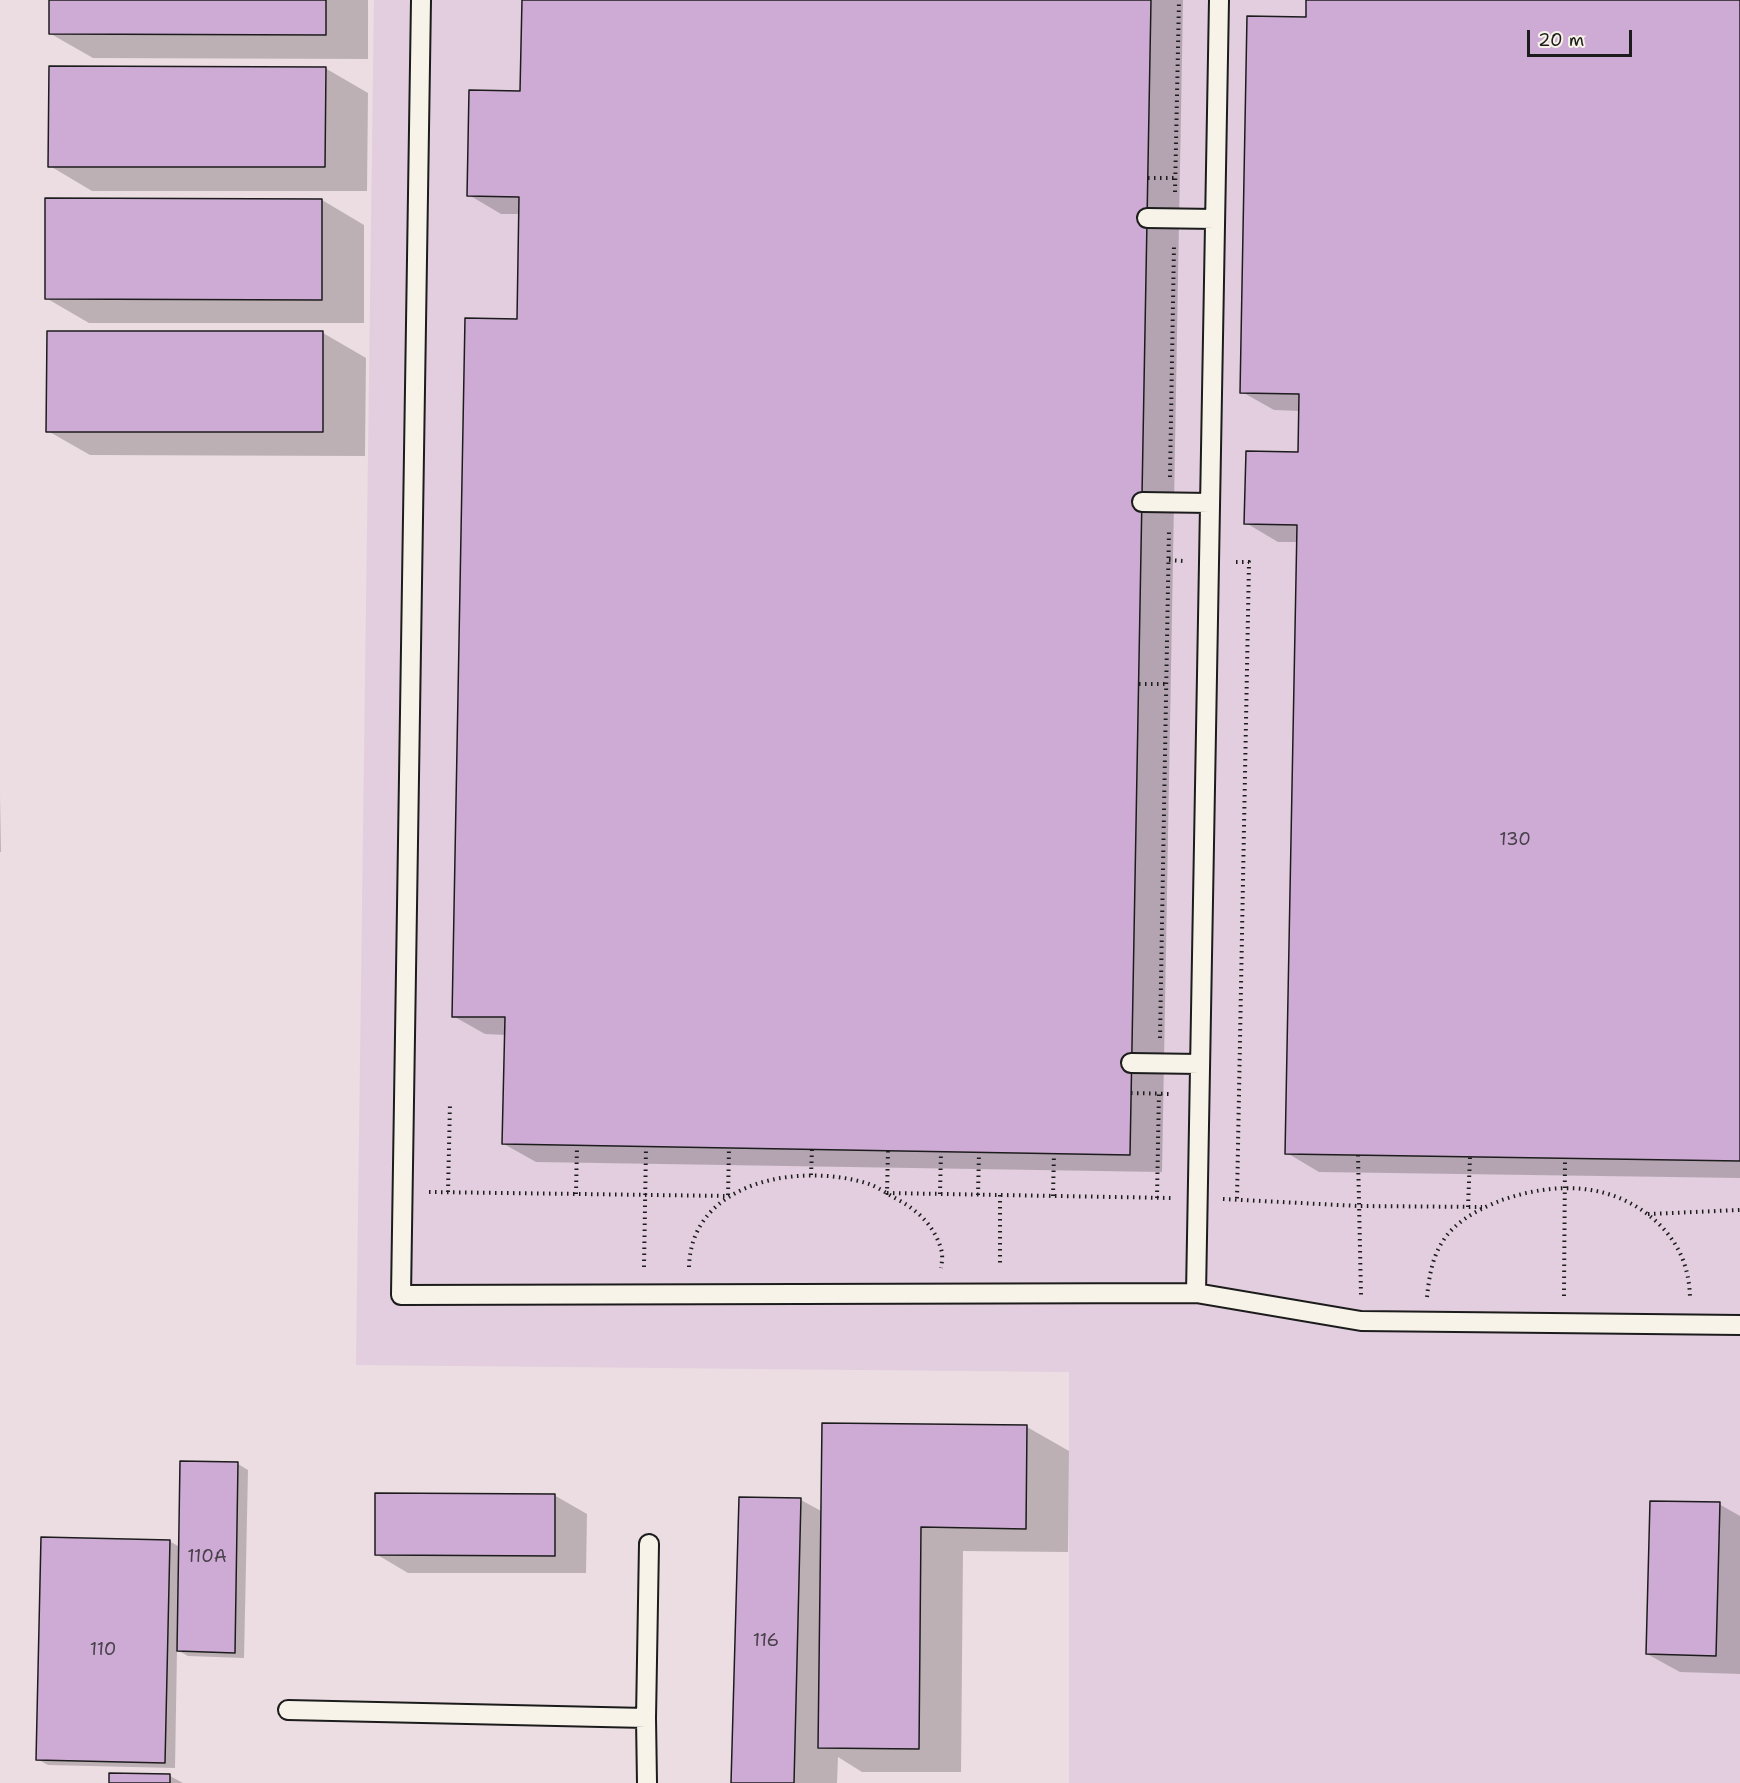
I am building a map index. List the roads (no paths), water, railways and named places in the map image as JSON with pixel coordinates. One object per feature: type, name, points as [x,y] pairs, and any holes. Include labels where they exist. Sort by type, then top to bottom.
[{"type":"lane","points":[[421,0],[401,1295],[1196,1293],[1361,1321],[1740,1325]]},
{"type":"lane","points":[[1196,1293],[1219,0]]},
{"type":"lane","points":[[1147,218],[1215,219]]},
{"type":"lane","points":[[1142,502],[1210,503]]},
{"type":"lane","points":[[1131,1063],[1200,1064]]},
{"type":"lane","points":[[647,1783],[649,1544]]},
{"type":"lane","points":[[288,1710],[646,1718]]}]
